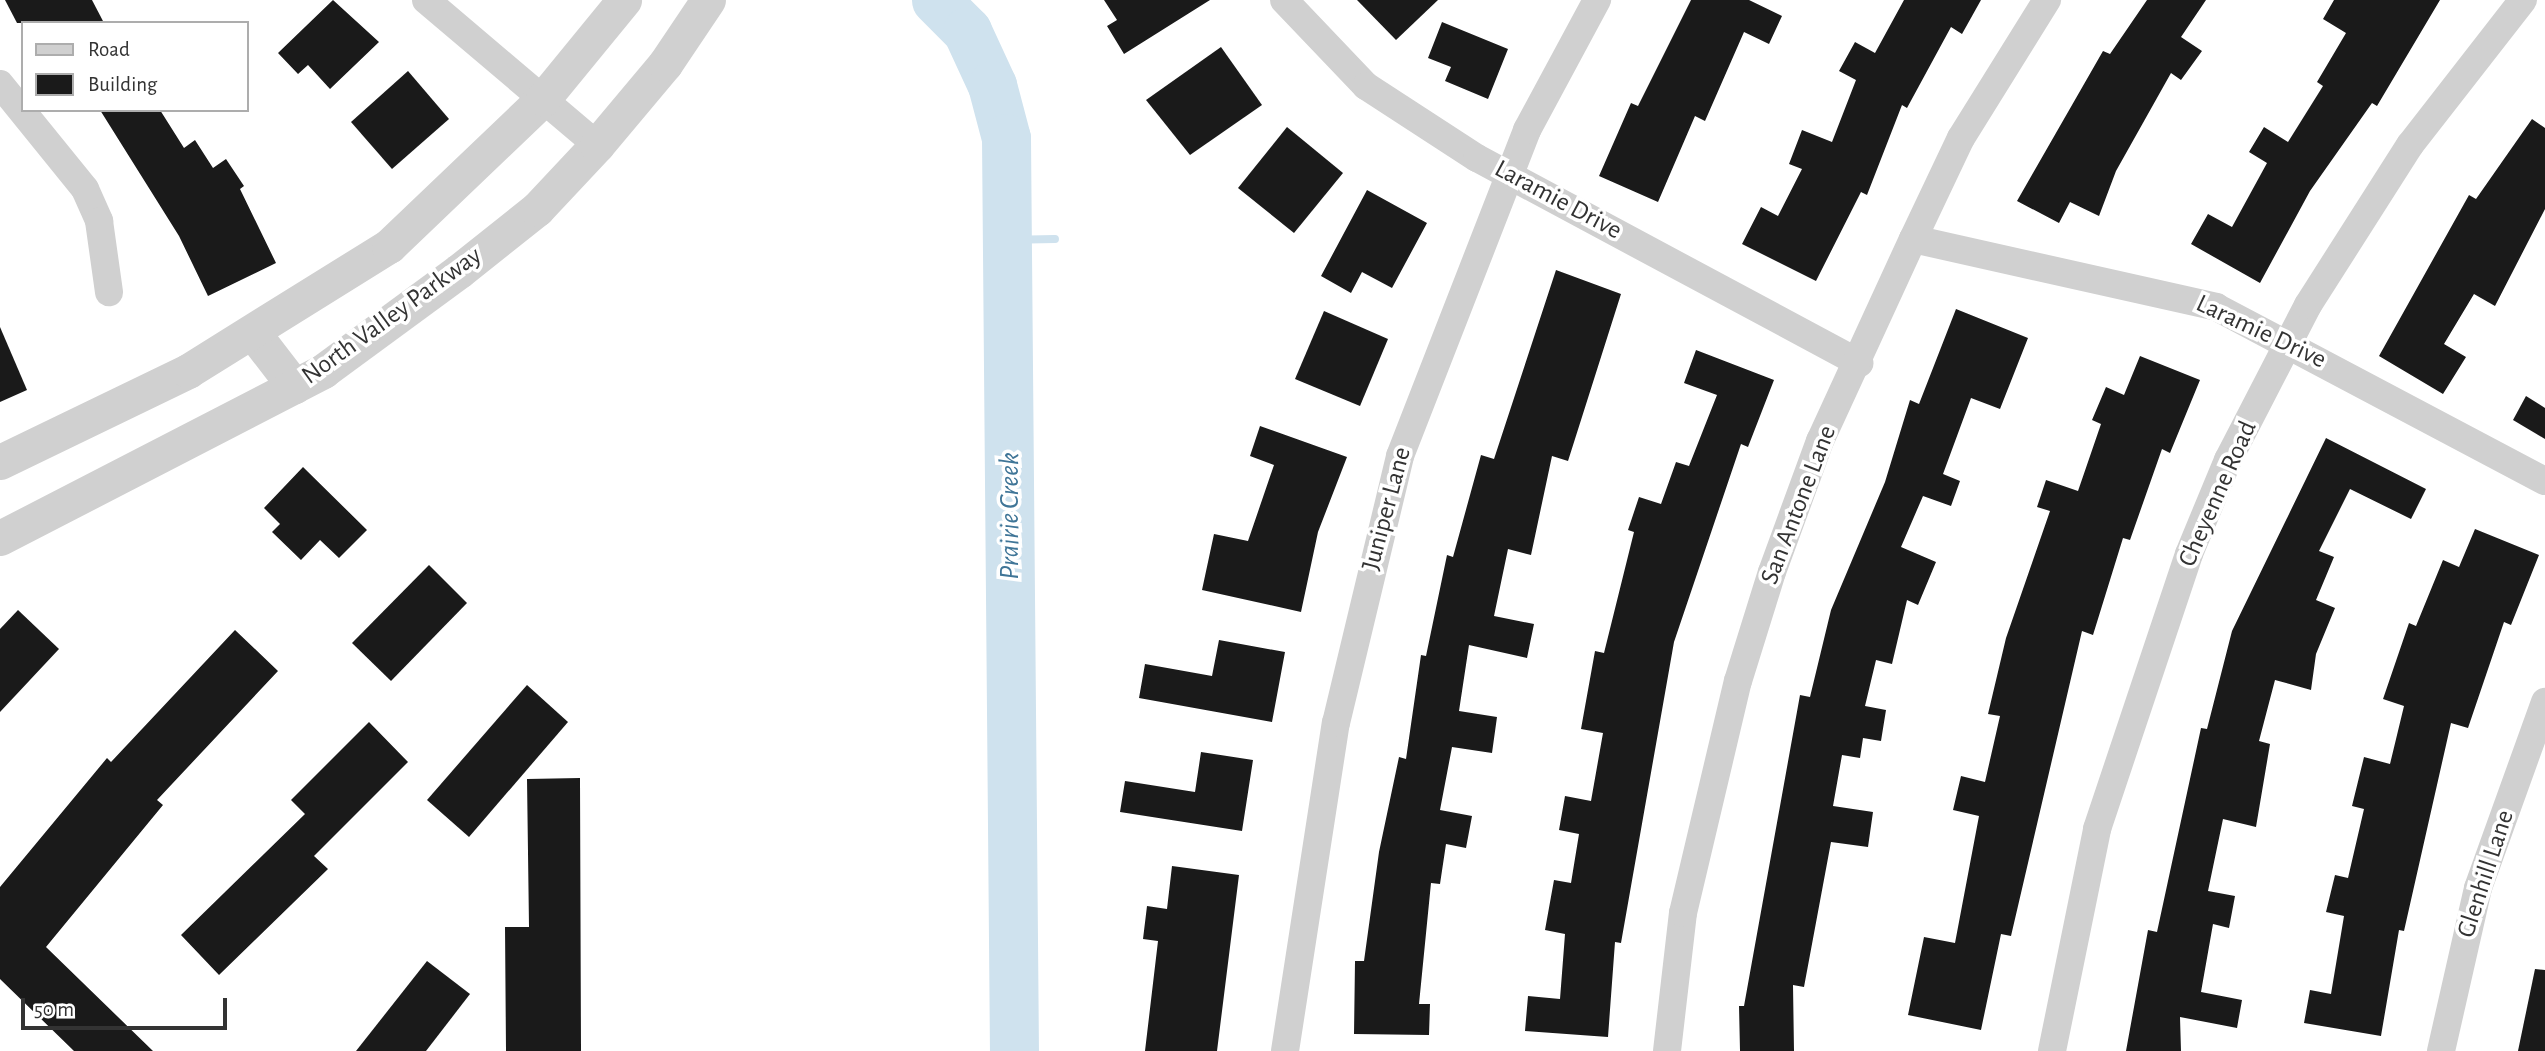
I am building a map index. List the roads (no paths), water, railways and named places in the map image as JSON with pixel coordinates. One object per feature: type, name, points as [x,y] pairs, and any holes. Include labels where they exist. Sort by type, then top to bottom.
[{"type":"street","points":[[426,0],[597,145]]},
{"type":"street","points":[[0,462],[254,334],[389,246],[543,99],[624,0]]},
{"type":"street","name":"North Valley Parkway","points":[[0,538],[294,386],[459,271],[537,209],[597,145],[665,64],[708,0]]},
{"type":"street","name":"Laramie Drive","points":[[1284,0],[1366,86],[1509,173],[1860,363]]},
{"type":"street","name":"Juniper Lane","points":[[1285,1051],[1309,868],[1366,587],[1400,456],[1509,173],[1597,0]]},
{"type":"street","name":"San Antone Lane","points":[[1667,1051],[1683,913],[1738,681],[1820,441],[1860,363],[1913,239],[1962,138],[2047,0]]},
{"type":"street","name":"Cheyenne Road","points":[[2052,1051],[2097,829],[2189,554],[2290,344],[2410,145],[2523,0]]},
{"type":"street","points":[[0,85],[21,111]]},
{"type":"street","points":[[22,112],[85,189],[99,221],[109,292]]},
{"type":"street","name":"Laramie Drive","points":[[1913,239],[2184,296],[2290,344],[2545,481]]},
{"type":"street","points":[[254,334],[294,386]]},
{"type":"street","name":"Glenhill Lane","points":[[2441,1051],[2478,888],[2545,702]]},
{"type":"waterway","name":"Prairie Creek","points":[[936,0],[967,31],[992,85],[1006,138],[1014,1051]]},
{"type":"waterway","points":[[1010,240],[1055,239]]}]
